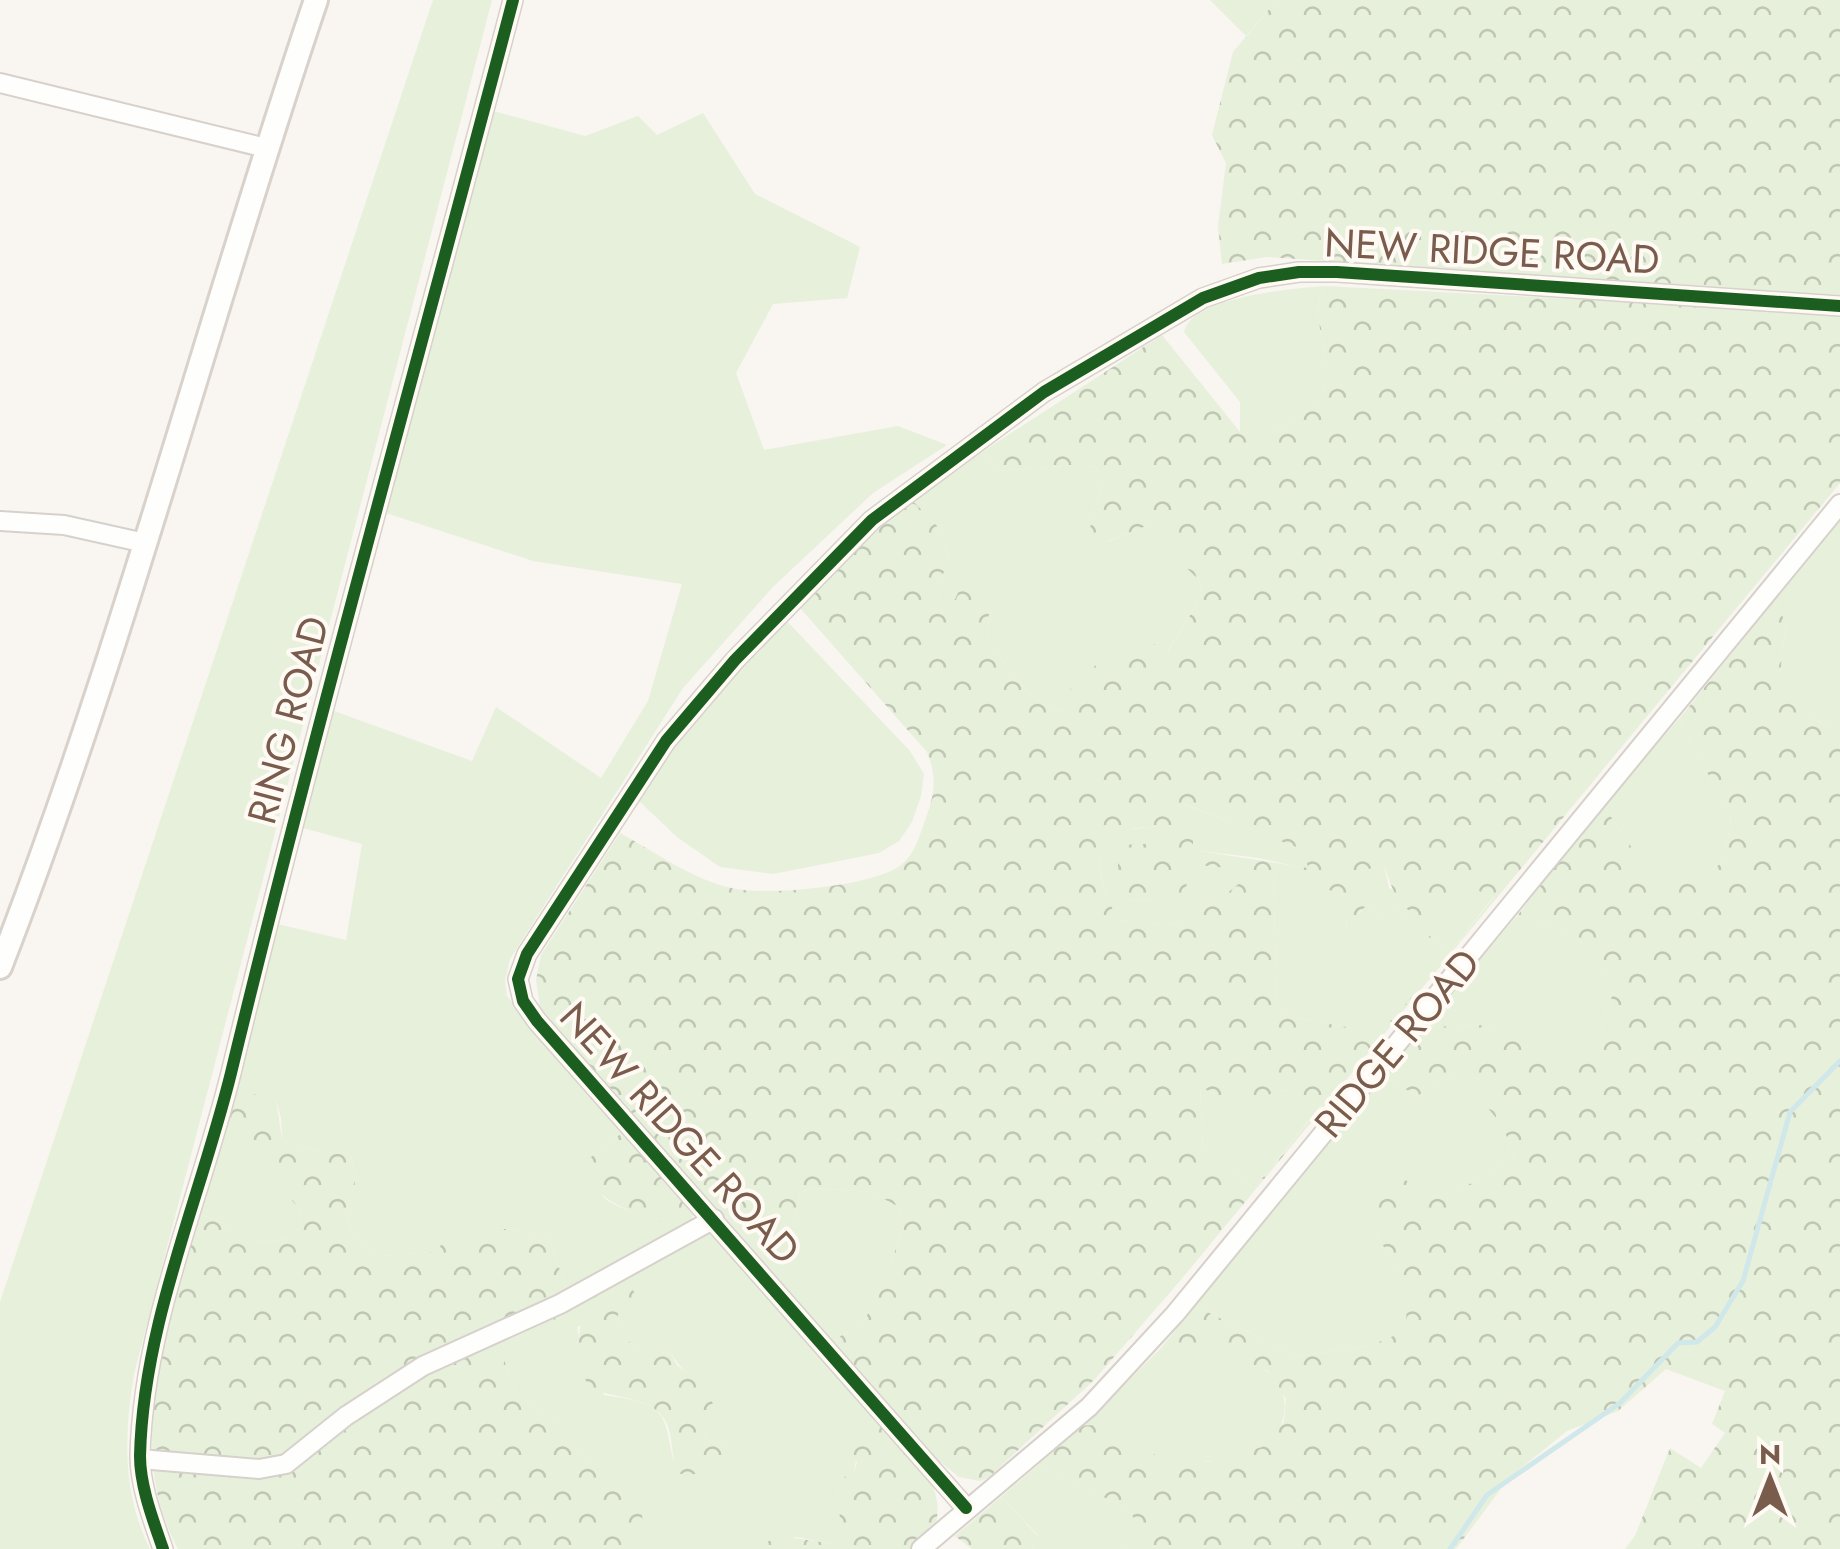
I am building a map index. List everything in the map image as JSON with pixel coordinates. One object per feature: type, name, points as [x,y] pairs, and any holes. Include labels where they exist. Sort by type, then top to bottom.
[{"type":"street","points":[[0,967],[48,843],[316,0]]},
{"type":"street","name":"RING ROAD","points":[[162,1549],[140,1459],[152,1352],[229,1080],[269,914],[514,0]]},
{"type":"street","points":[[0,83],[266,148]]},
{"type":"street","name":"NEW RIDGE ROAD","points":[[966,1508],[714,1219],[570,1062],[523,1002],[518,979],[528,954],[666,742],[734,660],[872,520],[1044,392],[1203,298],[1259,278],[1338,272],[1840,306]]},
{"type":"street","name":"RIDGE ROAD","points":[[921,1549],[1082,1412],[1158,1334],[1840,504]]},
{"type":"street","points":[[0,521],[64,525],[145,543]]},
{"type":"street","points":[[140,1459],[259,1470],[286,1464],[346,1416],[423,1366],[560,1304],[714,1219]]},
{"type":"green space","points":[[433,0],[492,0],[134,1374],[127,1441],[130,1485],[150,1549],[0,1549],[0,1302]]},
{"type":"green space","points":[[1210,0],[1277,0],[1246,36]]},
{"type":"green space","points":[[1277,0],[1840,0],[1840,295],[1267,257],[1222,264],[1218,226],[1226,163],[1212,135],[1233,52]]},
{"type":"green space","points":[[493,111],[585,136],[638,116],[657,135],[703,113],[755,194],[860,247],[847,298],[773,304],[736,373],[764,450],[898,426],[947,445],[873,493],[773,587],[683,688],[510,959],[505,981],[507,996],[623,1132],[591,1157],[597,1187],[603,1196],[654,1223],[690,1200],[694,1210],[691,1223],[614,1268],[566,1289],[549,1237],[494,1227],[436,1252],[379,1256],[352,1233],[346,1211],[355,1185],[351,1155],[315,1151],[282,1140],[276,1100],[233,1090],[277,924],[346,940],[362,844],[303,828],[334,711],[472,761],[496,707],[601,778],[648,701],[682,584],[533,561],[386,513]]},
{"type":"green space","points":[[1324,286],[1319,315],[1326,377],[1318,401],[1278,428],[1240,433],[1240,402],[1184,332],[1191,320],[1224,302]]},
{"type":"green space","points":[[1324,286],[1840,313],[1840,483],[1179,1282],[1094,1380],[988,1478],[980,1481],[959,1477],[938,1460],[833,1341],[864,1321],[882,1287],[903,1229],[899,1207],[871,1192],[809,1188],[800,1194],[793,1225],[784,1242],[761,1262],[541,1012],[536,980],[541,955],[620,833],[696,875],[744,890],[800,890],[843,884],[881,875],[907,859],[918,840],[933,793],[927,752],[800,608],[805,597],[911,499],[942,531],[948,558],[932,611],[948,613],[961,587],[980,581],[990,601],[987,638],[1020,684],[1041,702],[1066,712],[1072,683],[1137,635],[1168,652],[1202,595],[1200,581],[1172,554],[1165,530],[1148,525],[1107,542],[1096,540],[1090,528],[1102,484],[1096,467],[996,471],[982,452],[1162,335],[1240,432],[1264,432],[1285,425],[1314,405],[1324,390],[1320,300]],"holes":[[[1184,804],[1304,850],[1308,868],[1193,850],[1193,834],[1171,834],[1170,843],[1118,845],[1118,873],[1126,899],[1185,904],[1187,879],[1197,878],[1199,865],[1255,871],[1212,905],[1173,925],[1118,920],[1100,873],[1103,850],[1109,841],[1126,831],[1168,831]],[[1384,865],[1401,903],[1415,914],[1437,921],[1451,911],[1457,893],[1474,889],[1494,897],[1450,952],[1393,907],[1338,877]],[[1273,873],[1349,896],[1344,902],[1328,903],[1347,915],[1346,930],[1357,930],[1359,913],[1367,905],[1441,964],[1373,1041],[1353,1028],[1295,1018],[1277,1006]],[[1200,1087],[1239,1105],[1279,1089],[1322,1105],[1256,1186],[1203,1148]]]},
{"type":"green space","points":[[982,452],[996,471],[1096,467],[1102,484],[1090,528],[1108,542],[1148,525],[1165,529],[1172,554],[1200,581],[1202,595],[1167,653],[1066,712],[1053,709],[1030,694],[987,638],[990,601],[961,587],[949,614],[932,611],[948,558],[942,531],[911,499]]},
{"type":"green space","points":[[1840,520],[1840,717],[1828,726],[1796,707],[1780,674],[1786,624],[1775,600]]},
{"type":"green space","points":[[1775,600],[1786,624],[1780,674],[1796,707],[1828,726],[1840,717],[1840,1549],[1625,1549],[1635,1536],[1670,1448],[1701,1468],[1725,1433],[1712,1424],[1725,1391],[1666,1369],[1618,1411],[1567,1431],[1509,1478],[1456,1549],[1122,1549],[1138,1528],[1130,1510],[1038,1465],[1077,1426],[1094,1425],[1168,1461],[1208,1462],[1262,1447],[1284,1422],[1286,1399],[1268,1371],[1223,1354],[1161,1348],[1195,1306],[1297,1356],[1369,1346],[1406,1331],[1407,1291],[1374,1228],[1370,1194],[1385,1172],[1422,1187],[1437,1198],[1474,1182],[1515,1157],[1502,1125],[1482,1101],[1488,1082],[1456,1074],[1417,1096],[1382,1075],[1422,1027],[1485,1025],[1534,1050],[1581,1059],[1597,1037],[1615,988],[1576,939],[1517,916],[1603,805],[1638,857],[1659,877],[1703,877],[1724,861],[1731,818],[1679,719]]},
{"type":"green space","points":[[785,619],[910,751],[924,774],[921,796],[912,822],[899,841],[879,853],[773,874],[720,867],[677,837],[639,801],[707,706]]},
{"type":"green space","points":[[1679,719],[1731,818],[1724,861],[1703,877],[1659,877],[1638,857],[1603,805]]},
{"type":"green space","points":[[1183,804],[1305,850],[1308,869],[1192,850],[1192,834],[1171,843],[1126,899],[1161,900],[1162,904],[1198,865],[1256,871],[1212,905],[1173,925],[1117,920],[1102,882],[1104,846],[1126,830],[1159,823]]},
{"type":"green space","points":[[1384,865],[1389,888],[1451,911],[1456,893],[1474,889],[1494,896],[1450,952],[1393,907],[1336,877]]},
{"type":"green space","points":[[1273,872],[1349,896],[1344,902],[1330,903],[1347,915],[1346,929],[1367,905],[1442,964],[1373,1042],[1353,1028],[1295,1018],[1277,1006]]},
{"type":"green space","points":[[1517,916],[1576,939],[1615,988],[1597,1037],[1581,1060],[1534,1050],[1485,1025],[1422,1027]]},
{"type":"green space","points":[[1456,1074],[1489,1082],[1483,1101],[1502,1125],[1515,1157],[1474,1182],[1437,1198],[1422,1187],[1374,1228],[1407,1291],[1407,1331],[1369,1346],[1297,1356],[1195,1306],[1382,1075],[1417,1096]]},
{"type":"green space","points":[[1200,1086],[1218,1095],[1239,1098],[1259,1097],[1278,1089],[1322,1104],[1256,1186],[1203,1148]]},
{"type":"green space","points":[[233,1090],[276,1099],[282,1140],[315,1151],[351,1155],[355,1185],[346,1211],[352,1233],[379,1256],[436,1252],[446,1238],[494,1227],[549,1237],[566,1289],[552,1328],[521,1332],[504,1359],[514,1393],[556,1422],[605,1482],[642,1508],[643,1549],[178,1549],[161,1509],[153,1468],[152,1426],[165,1339],[199,1214],[264,1242],[296,1236],[301,1223],[299,1208],[251,1157],[218,1145]]},
{"type":"green space","points":[[623,1132],[690,1200],[688,1207],[671,1219],[654,1223],[594,1187],[576,1188],[591,1157]]},
{"type":"green space","points":[[218,1145],[251,1156],[299,1208],[301,1223],[296,1236],[264,1242],[253,1240],[199,1214]]},
{"type":"green space","points":[[809,1188],[871,1192],[899,1207],[903,1229],[882,1287],[864,1321],[833,1341],[761,1262],[784,1242],[793,1225],[800,1194]]},
{"type":"green space","points":[[706,1232],[714,1234],[880,1419],[864,1425],[853,1474],[839,1480],[841,1536],[831,1544],[797,1537],[754,1549],[643,1549],[641,1508],[605,1482],[556,1422],[514,1393],[504,1359],[521,1332],[560,1307]],"holes":[[[621,1307],[616,1320],[634,1349],[670,1353],[688,1376],[717,1429],[704,1433],[705,1439],[731,1448],[707,1468],[677,1473],[661,1416],[643,1403],[604,1395],[580,1344],[577,1327]]]},
{"type":"green space","points":[[625,1279],[635,1293],[621,1307],[616,1320],[634,1349],[670,1353],[677,1365],[706,1390],[722,1422],[718,1429],[704,1433],[705,1439],[731,1448],[733,1459],[728,1469],[676,1473],[669,1430],[661,1414],[643,1403],[588,1387],[579,1351],[584,1315],[600,1293]]},
{"type":"green space","points":[[1161,1348],[1220,1353],[1266,1371],[1281,1388],[1284,1399],[1285,1410],[1278,1431],[1261,1447],[1240,1455],[1179,1462],[1157,1458],[1102,1430],[1077,1426],[1103,1406]]},
{"type":"green space","points":[[880,1419],[931,1481],[938,1511],[935,1527],[910,1549],[754,1549],[781,1539],[831,1544],[840,1536],[839,1479],[853,1474],[857,1463],[847,1438]]},
{"type":"green space","points":[[1038,1465],[1130,1510],[1138,1528],[1122,1549],[1032,1549],[1038,1535],[1001,1497]]},
{"type":"green space","points":[[1001,1497],[1038,1536],[1032,1549],[972,1549],[955,1536]]},
{"type":"waterway","points":[[1450,1549],[1487,1495],[1620,1403],[1678,1343],[1697,1342],[1715,1327],[1743,1281],[1790,1112],[1840,1061]]},
{"type":"cycle path","points":[[163,1549],[145,1491],[140,1456],[151,1358],[231,1073],[513,0]]},
{"type":"cycle path","points":[[966,1508],[523,1001],[518,979],[527,954],[666,741],[735,660],[872,520],[1044,392],[1203,298],[1259,278],[1337,272],[1840,306]]}]
